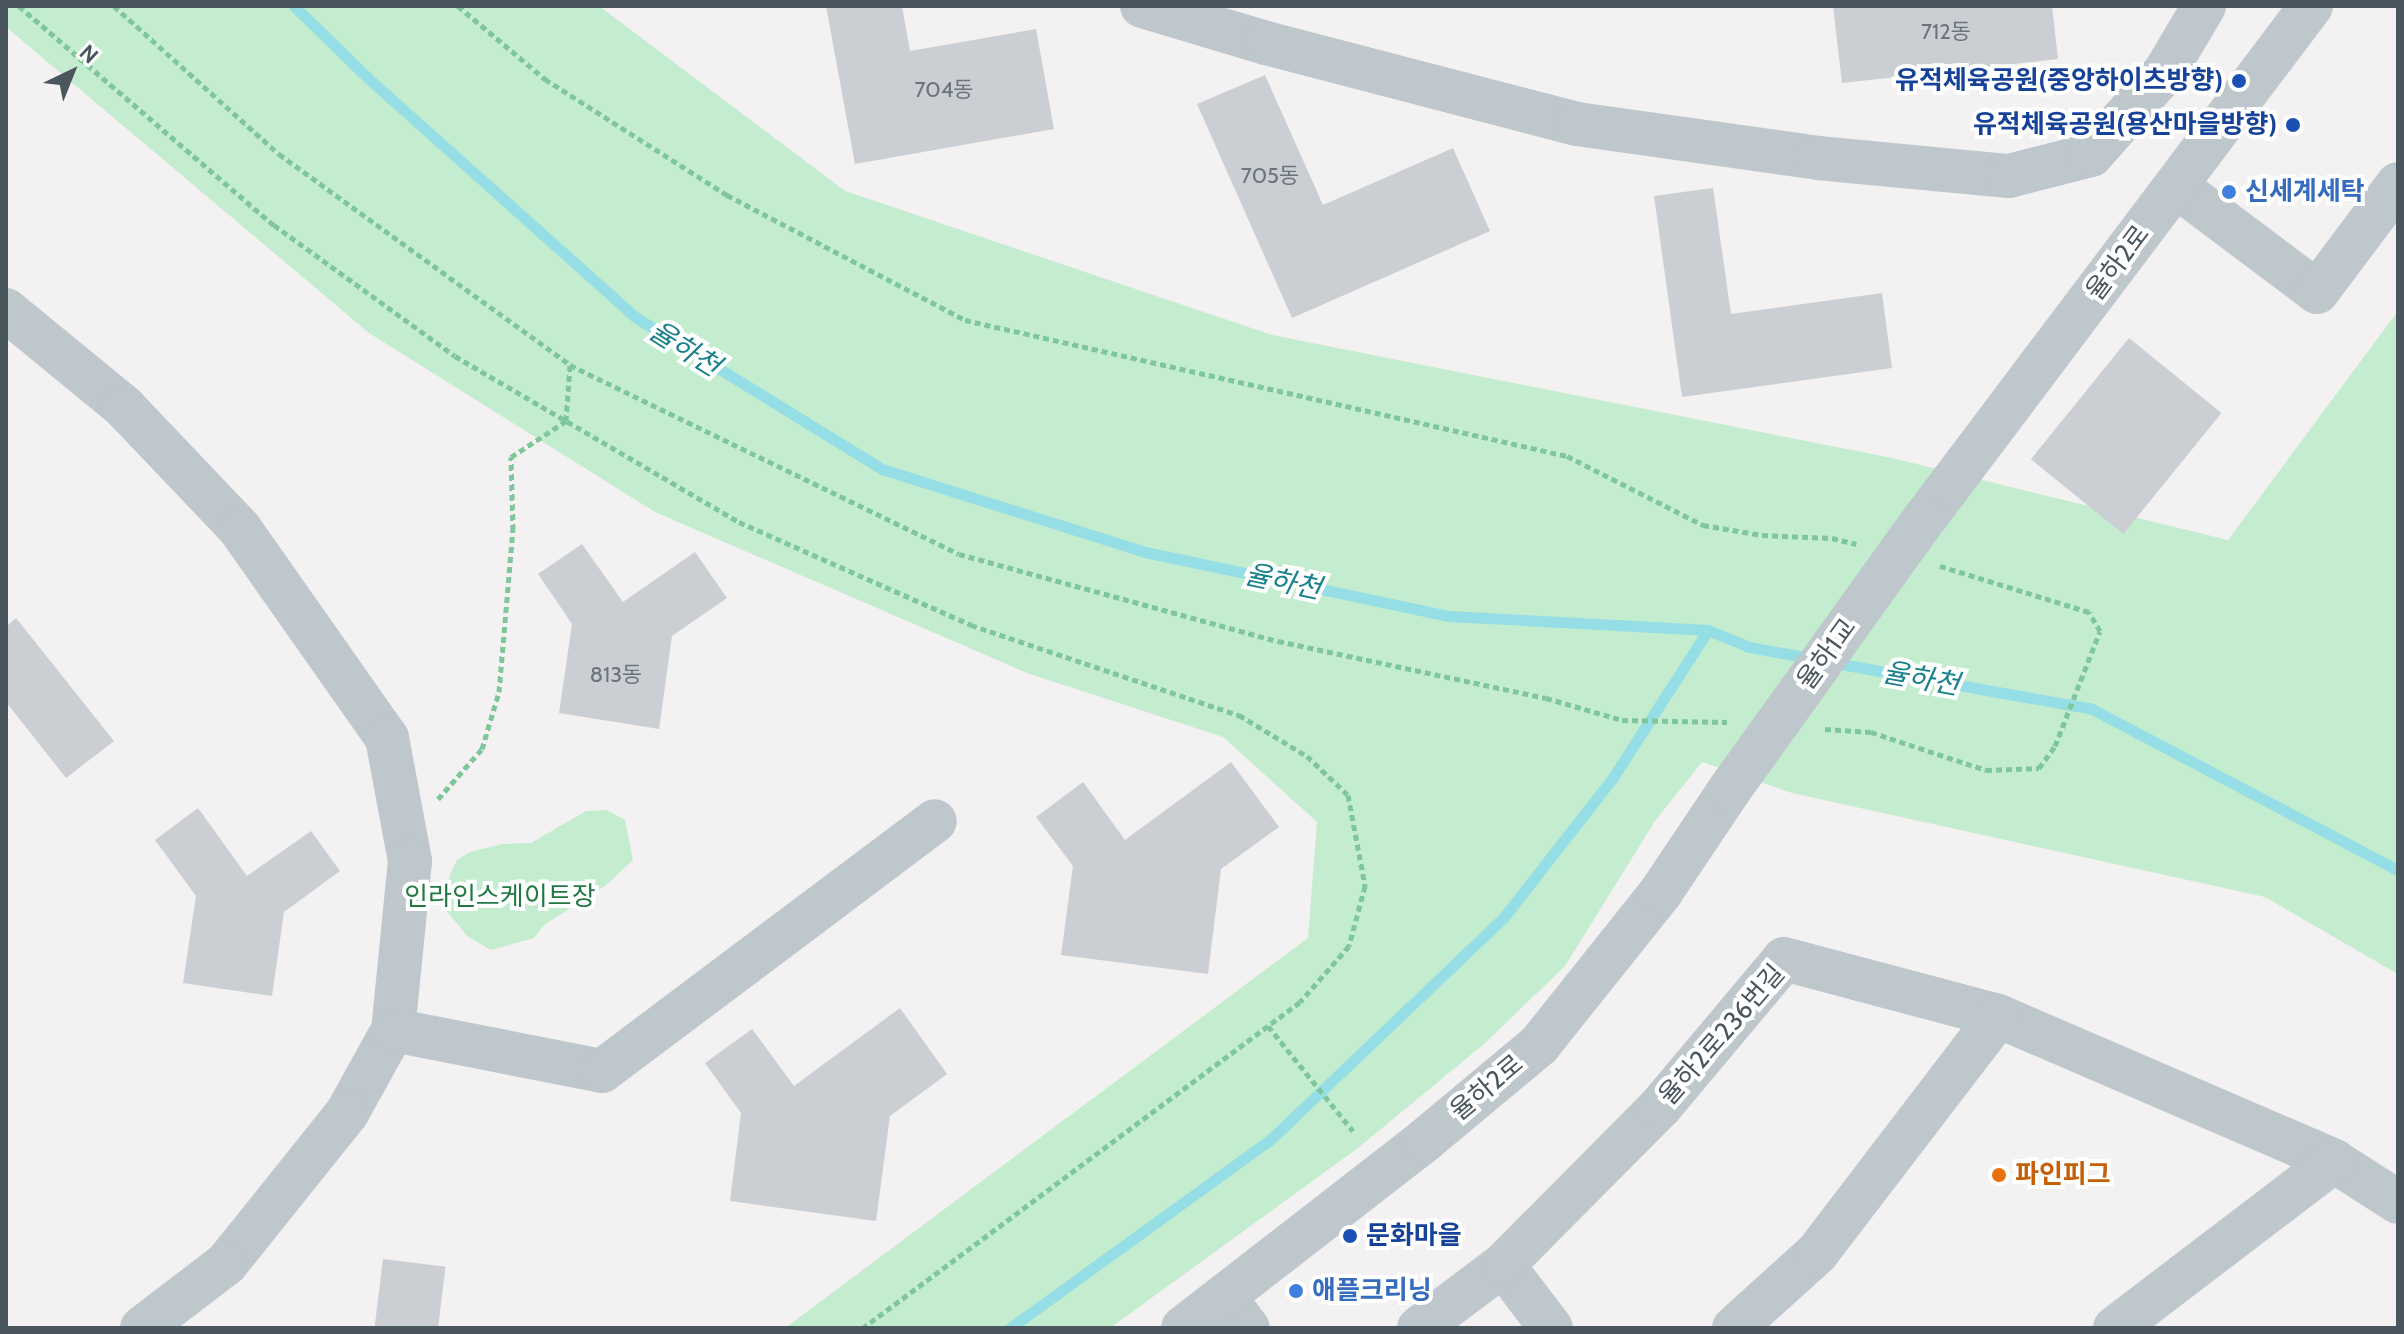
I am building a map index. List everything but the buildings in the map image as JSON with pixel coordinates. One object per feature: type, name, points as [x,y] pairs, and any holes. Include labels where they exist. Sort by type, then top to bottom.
[{"type":"street","points":[[1142,6],[1266,43],[1577,124],[1818,158],[2009,176],[2091,155],[2165,72],[2204,6]]},
{"type":"street","name":"율하2로","points":[[1925,518],[2311,6]]},
{"type":"street","points":[[2176,186],[2317,292],[2398,184]]},
{"type":"street","points":[[6,310],[124,407],[240,529],[387,738],[410,861],[393,1030],[347,1113],[227,1263],[142,1328]]},
{"type":"street","name":"율하1교","points":[[1730,789],[1925,518]]},
{"type":"street","name":"율하2로","points":[[1183,1328],[1236,1313],[1425,1140],[1539,1045],[1661,892],[1730,789]]},
{"type":"street","points":[[393,1030],[602,1071],[935,821]]},
{"type":"street","name":"율하2로236번길","points":[[1419,1328],[1503,1265],[1660,1107],[1784,959],[1998,1016],[2334,1161],[2398,1202]]},
{"type":"street","points":[[1734,1328],[1817,1253],[1998,1016]]},
{"type":"street","points":[[2115,1328],[2334,1161]]},
{"type":"street","points":[[1503,1265],[1551,1328]]},
{"type":"path","points":[[19,6],[274,225],[455,356],[739,522],[971,625],[1239,715],[1307,756],[1348,795],[1365,886],[1349,946],[1300,1002],[863,1328]]},
{"type":"path","points":[[114,6],[279,154],[570,365],[959,554],[1278,641],[1546,698],[1622,720],[1680,719],[1743,724]]},
{"type":"path","points":[[458,6],[545,79],[727,195],[965,320],[1567,456],[1703,525],[1762,535],[1832,538],[1862,546]]},
{"type":"path","points":[[566,421],[570,365]]},
{"type":"path","points":[[406,837],[482,749],[499,692],[513,530],[511,457],[566,421]]},
{"type":"path","points":[[1823,729],[1871,732],[1986,770],[2039,768],[2055,746],[2100,631],[2089,612],[1937,566]]},
{"type":"path","points":[[1268,1026],[1353,1131]]},
{"type":"green space","points":[[6,6],[599,6],[845,191],[1272,335],[1892,458],[2228,540],[2398,311],[2398,974],[2265,897],[1792,793],[1702,762],[1655,821],[1565,966],[1485,1043],[1358,1148],[1110,1328],[785,1328],[1308,938],[1317,822],[1223,737],[1027,673],[655,512],[369,333],[6,27]]},
{"type":"green space","name":"인라인스케이트장","points":[[607,810],[625,820],[633,860],[605,886],[544,925],[534,938],[491,950],[467,936],[445,909],[443,893],[449,877],[457,860],[470,852],[502,844],[531,843],[586,811]]},
{"type":"waterway","name":"율하천","points":[[294,6],[369,79],[635,317],[882,469],[1145,552],[1450,616],[1708,630],[1749,647],[1810,658]]},
{"type":"waterway","points":[[1010,1328],[1271,1139],[1504,917],[1612,779],[1708,630]]},
{"type":"waterway","name":"율하천","points":[[1835,663],[2092,709],[2398,870]]},
{"type":"place","name":"유적체육공원(중앙하이츠방향)","points":[[2239,81]]},
{"type":"place","name":"유적체육공원(용산마을방향)","points":[[2293,125]]},
{"type":"place","name":"신세계세탁","points":[[2229,192]]},
{"type":"place","name":"파인피그","points":[[1999,1175]]},
{"type":"place","name":"문화마을","points":[[1350,1236]]},
{"type":"place","name":"애플크리닝","points":[[1296,1291]]}]
